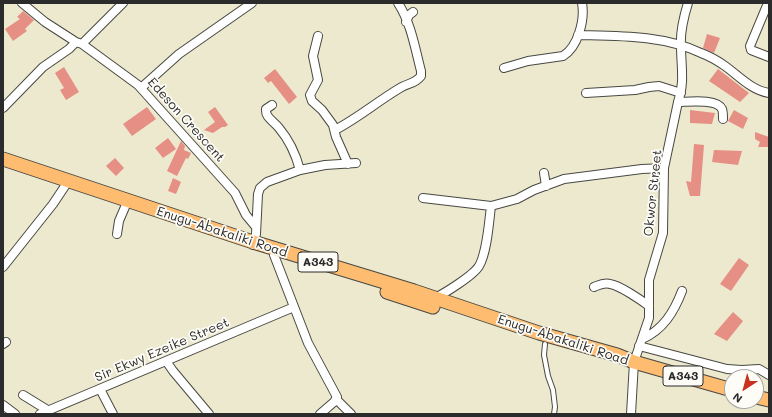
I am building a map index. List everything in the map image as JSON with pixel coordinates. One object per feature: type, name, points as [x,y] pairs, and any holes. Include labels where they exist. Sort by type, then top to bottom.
[{"type":"highway","name":"Enugu-Abakaliki Road","points":[[3,159],[253,245],[274,255],[430,302],[617,355],[634,362]]},
{"type":"highway","name":"Enugu-Abakaliki Road","points":[[3,165],[125,206],[253,245],[414,291],[430,302],[545,344],[611,361],[634,362]]},
{"type":"highway","name":"A343","points":[[634,362],[724,388]]},
{"type":"street","name":"Edeson Crescent","points":[[22,3],[45,22],[79,43],[141,88],[236,193],[246,214],[256,227]]},
{"type":"street","points":[[3,108],[43,67],[79,43],[123,3]]},
{"type":"street","points":[[141,88],[179,54],[252,3]]},
{"type":"street","points":[[335,130],[354,120],[368,108],[403,86],[414,83],[421,76],[422,70],[412,36],[406,22],[406,15],[398,3]]},
{"type":"street","points":[[504,68],[528,61],[563,56],[567,53],[578,35],[582,20],[582,3]]},
{"type":"street","name":"Okwor Street","points":[[631,414],[634,362],[649,318],[649,280],[663,233],[664,168],[681,93],[683,73],[681,45],[683,25],[688,3]]},
{"type":"street","points":[[768,3],[750,46],[751,50],[769,56]]},
{"type":"street","points":[[406,22],[409,15],[413,12]]},
{"type":"street","points":[[578,35],[622,36],[660,40],[681,45],[701,52],[724,65],[753,87],[769,93]]},
{"type":"street","points":[[318,36],[313,56],[318,80],[310,95],[312,101],[322,110],[333,125],[336,138],[348,164]]},
{"type":"street","points":[[586,93],[635,90],[659,86],[681,93]]},
{"type":"street","points":[[678,102],[702,101],[718,104],[723,110],[723,119]]},
{"type":"street","points":[[272,105],[266,108],[267,117],[280,129],[291,146],[300,170]]},
{"type":"street","points":[[253,245],[256,227],[258,194],[260,188],[267,182],[300,170],[325,165],[356,163]]},
{"type":"street","points":[[423,198],[491,206],[517,199],[564,179],[642,169],[664,168]]},
{"type":"street","points":[[544,173],[546,186]]},
{"type":"street","points":[[3,267],[53,204],[65,186]]},
{"type":"street","points":[[117,234],[119,221],[125,206]]},
{"type":"street","points":[[430,302],[476,270],[480,264],[486,244],[491,206]]},
{"type":"street","points":[[274,255],[308,343],[334,392],[336,400],[352,414]]},
{"type":"street","points":[[594,287],[600,284],[608,283],[642,300],[648,306]]},
{"type":"street","points":[[641,342],[654,333],[667,320],[677,304],[682,291]]},
{"type":"street","name":"Sir Ekwy Ezeike Street","points":[[40,414],[294,307]]},
{"type":"street","points":[[641,342],[727,369],[742,370],[759,368],[769,375]]},
{"type":"street","points":[[166,361],[173,372],[210,414]]},
{"type":"street","points":[[100,389],[113,414]]},
{"type":"street","points":[[23,395],[49,411]]},
{"type":"street","points":[[320,414],[336,400]]},
{"type":"street","points":[[3,404],[15,414]]},
{"type":"lane","points":[[545,344],[544,355],[548,376],[553,390],[555,407],[554,414]]},
{"type":"building","points":[[23,11],[34,20],[25,29],[27,31],[13,41],[5,29],[20,19],[17,17]]},
{"type":"building","points":[[707,34],[720,38],[714,53],[703,48]]},
{"type":"building","points":[[64,67],[79,92],[66,100],[60,90],[64,88],[55,73]]},
{"type":"building","points":[[275,69],[297,97],[289,104],[271,81],[268,83],[264,78]]},
{"type":"building","points":[[718,69],[749,93],[740,102],[709,81]]},
{"type":"building","points":[[147,107],[156,119],[132,136],[123,124]]},
{"type":"building","points":[[215,107],[228,125],[213,133],[204,130],[215,122],[208,112]]},
{"type":"building","points":[[690,110],[715,113],[712,124],[690,123]]},
{"type":"building","points":[[734,110],[748,118],[743,129],[728,121]]},
{"type":"building","points":[[755,132],[769,137],[769,147],[758,147],[760,142],[755,139]]},
{"type":"building","points":[[168,138],[176,149],[163,158],[155,148]]},
{"type":"building","points":[[181,141],[185,146],[184,150],[191,153],[188,159],[186,158],[177,176],[167,171]]},
{"type":"building","points":[[694,144],[704,145],[700,196],[690,196],[686,181],[691,182]]},
{"type":"building","points":[[714,150],[742,151],[738,165],[712,162]]},
{"type":"building","points":[[115,158],[124,168],[116,176],[106,166]]},
{"type":"building","points":[[173,178],[181,182],[176,194],[168,191]]},
{"type":"building","points":[[739,258],[749,265],[731,291],[720,284]]},
{"type":"building","points":[[733,312],[743,321],[727,341],[714,334]]}]
